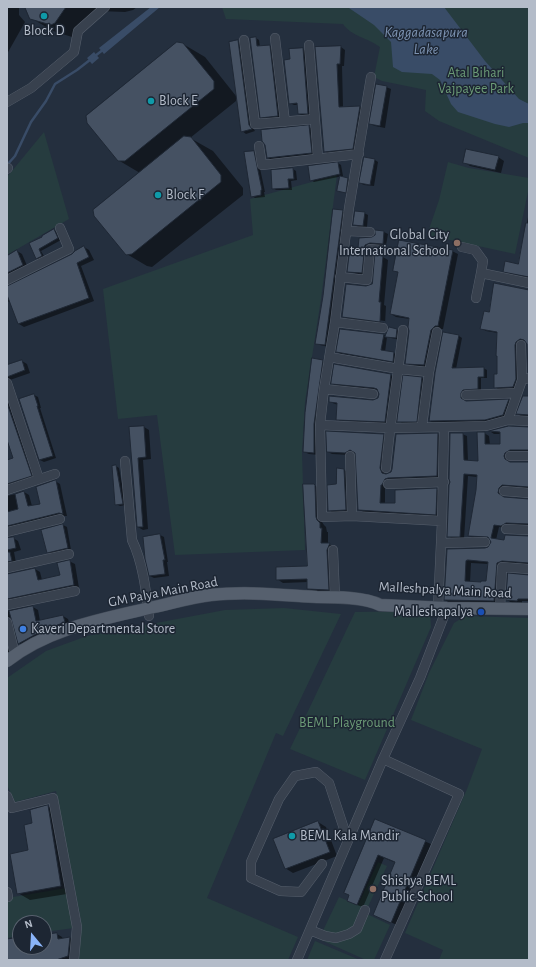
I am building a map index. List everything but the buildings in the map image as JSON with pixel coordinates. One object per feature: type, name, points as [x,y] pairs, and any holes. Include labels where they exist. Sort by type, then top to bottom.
[{"type":"main road","name":"GM Palya Main Road","points":[[11,658],[46,637],[82,624],[149,612],[210,595],[253,593],[335,598]]},
{"type":"main road","name":"Malleshpalya Main Road","points":[[335,598],[373,602],[380,605],[442,608],[529,609]]},
{"type":"main road","points":[[7,669],[50,642],[149,612],[232,600],[290,601],[337,606],[373,607],[380,605]]},
{"type":"street","points":[[7,102],[31,88],[74,52],[78,31],[105,7]]},
{"type":"street","points":[[274,38],[285,122]]},
{"type":"street","points":[[244,40],[255,124],[315,119]]},
{"type":"street","points":[[310,45],[318,158]]},
{"type":"street","points":[[371,77],[346,231],[335,322],[324,389],[320,425],[322,517],[352,516],[442,520]]},
{"type":"street","points":[[259,146],[262,165],[359,154]]},
{"type":"street","points":[[7,280],[69,249],[60,228]]},
{"type":"street","points":[[346,231],[370,232]]},
{"type":"street","points":[[462,247],[475,250],[483,261],[476,298]]},
{"type":"street","points":[[340,278],[367,280],[370,249],[383,250]]},
{"type":"street","points":[[481,273],[529,283]]},
{"type":"street","points":[[335,322],[383,328]]},
{"type":"street","points":[[386,468],[403,330]]},
{"type":"street","points":[[422,426],[429,372],[437,332]]},
{"type":"street","points":[[508,420],[517,393],[525,379],[521,345]]},
{"type":"street","points":[[329,357],[399,369],[429,372]]},
{"type":"street","points":[[7,382],[39,479]]},
{"type":"street","points":[[324,389],[373,394]]},
{"type":"street","points":[[466,395],[517,393]]},
{"type":"street","points":[[320,425],[390,428],[422,426],[444,427],[486,426],[508,420],[529,421]]},
{"type":"street","points":[[297,960],[383,759],[420,678],[442,608],[444,427]]},
{"type":"street","points":[[350,456],[352,516]]},
{"type":"street","points":[[510,456],[529,456]]},
{"type":"street","points":[[125,461],[132,540],[137,550],[149,612]]},
{"type":"street","points":[[7,490],[55,474]]},
{"type":"street","points":[[388,484],[444,482]]},
{"type":"street","points":[[504,491],[529,493]]},
{"type":"street","points":[[7,532],[60,519]]},
{"type":"street","points":[[506,529],[529,530]]},
{"type":"street","points":[[442,543],[485,542]]},
{"type":"street","points":[[333,550],[335,598]]},
{"type":"street","points":[[7,568],[69,554]]},
{"type":"street","points":[[500,609],[502,567],[529,568]]},
{"type":"street","points":[[7,604],[75,591]]},
{"type":"street","points":[[7,622],[11,658]]},
{"type":"street","points":[[383,759],[459,794],[384,960]]},
{"type":"street","points":[[322,864],[301,892],[280,891],[251,878],[251,862],[279,799],[295,776],[316,772],[329,783],[348,841]]},
{"type":"street","points":[[7,796],[12,808],[53,798],[77,928],[74,959],[64,960]]},
{"type":"street","points":[[310,930],[325,936],[336,938],[349,934],[357,929],[365,910]]},
{"type":"green space","name":"Atal Bihari Vajpayee Park","points":[[222,7],[529,7],[529,158],[439,121],[425,111],[426,90],[382,81],[374,77],[380,47],[350,31],[343,24],[226,19]]},
{"type":"green space","points":[[44,132],[69,219],[7,255],[7,177]]},
{"type":"green space","points":[[448,162],[469,168],[529,178],[529,187],[515,254],[427,235],[439,200]]},
{"type":"green space","points":[[337,175],[321,299],[305,402],[302,452],[305,550],[175,555],[157,415],[118,419],[103,289],[253,235],[250,199]]},
{"type":"green space","points":[[284,608],[341,614],[283,736],[276,733],[207,898],[298,937],[288,960],[79,960],[81,921],[56,791],[15,802],[7,785],[7,678],[46,651],[87,636],[225,610]]},
{"type":"green space","name":"BEML Playground","points":[[430,611],[431,627],[365,780],[290,749],[355,612]]},
{"type":"green space","points":[[465,616],[529,618],[529,960],[439,960],[443,950],[405,933],[467,789],[482,749],[411,720],[429,673],[454,623]]},
{"type":"green space","points":[[378,862],[387,866],[365,913],[390,925],[374,960],[366,960],[319,939],[339,897],[358,905]]},
{"type":"green space","points":[[66,888],[74,928],[52,931],[52,915],[12,915],[12,937],[7,938],[7,898]]},
{"type":"green space","points":[[315,941],[360,960],[307,960]]},
{"type":"water","points":[[151,7],[160,7],[104,54],[99,48]]},
{"type":"water","name":"Kaggadasapura Lake","points":[[334,7],[444,7],[485,61],[519,99],[529,104],[529,123],[509,127],[458,112],[451,104],[440,80],[432,74],[402,72],[393,67],[391,42],[374,25],[349,8]]},
{"type":"water","points":[[94,52],[99,58],[92,64],[87,58]]},
{"type":"waterway","points":[[7,165],[15,156],[31,122],[46,101],[55,84],[77,70],[104,49]]},
{"type":"place","name":"Block D","points":[[44,16]]},
{"type":"place","name":"Block E","points":[[151,101]]},
{"type":"place","name":"Block F","points":[[158,195]]},
{"type":"place","name":"Global City International School","points":[[457,243]]},
{"type":"place","name":"Malleshapalya","points":[[481,612]]},
{"type":"place","name":"Kaveri Departmental Store","points":[[23,629]]},
{"type":"place","name":"BEML Kala Mandir","points":[[292,836]]},
{"type":"place","name":"Shishya BEML Public School","points":[[373,889]]}]
